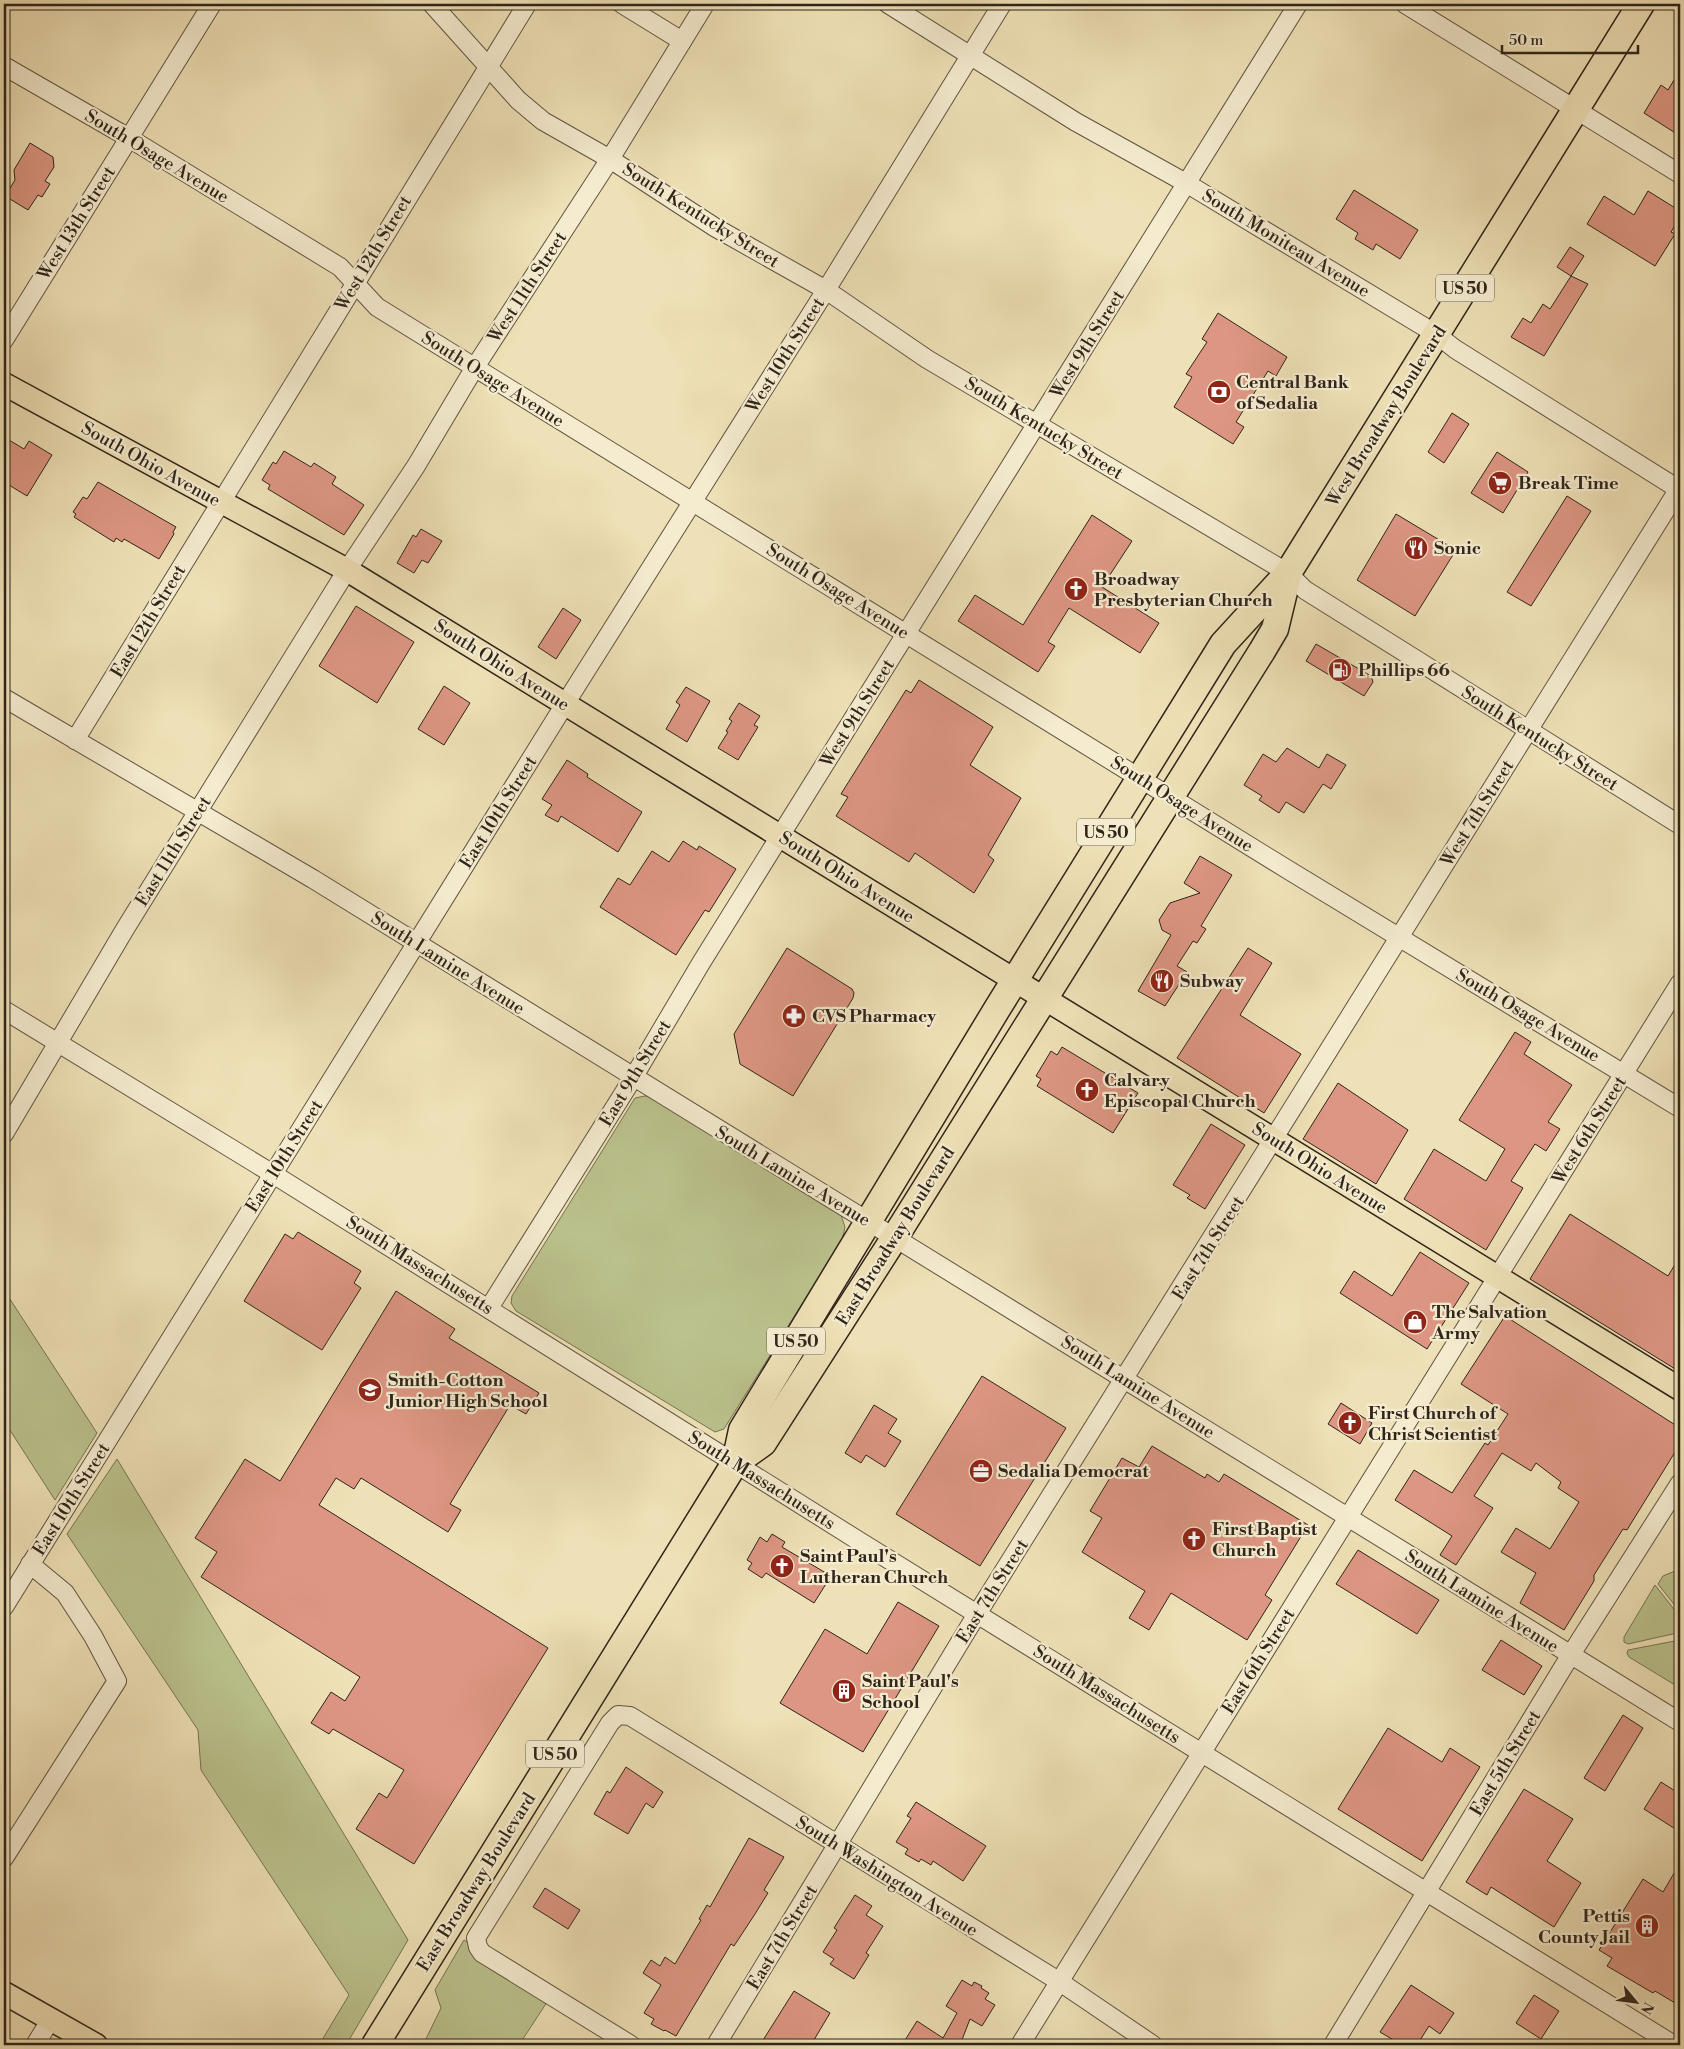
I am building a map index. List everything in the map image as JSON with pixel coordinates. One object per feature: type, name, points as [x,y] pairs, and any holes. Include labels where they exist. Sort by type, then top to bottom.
[{"type":"highway","name":"West Broadway Boulevard","points":[[1014,980],[1222,644],[1288,573],[1641,4]]},
{"type":"highway","name":"West Broadway Boulevard","points":[[1045,999],[1275,629],[1288,573]]},
{"type":"highway","name":"East Broadway Boulevard","points":[[375,2045],[735,1464],[742,1430],[1014,980]]},
{"type":"highway","name":"East Broadway Boulevard","points":[[735,1464],[763,1443],[1045,999]]},
{"type":"main road","name":"South Ohio Avenue","points":[[4,384],[347,570],[1680,1389]]},
{"type":"main road","points":[[4,1993],[96,2045]]},
{"type":"street","name":"West 13th Street","points":[[4,340],[212,4]]},
{"type":"street","name":"South Kentucky Street","points":[[432,4],[518,100],[543,121],[610,159],[716,228],[826,290],[927,359],[1288,573],[1305,590],[1680,825]]},
{"type":"street","name":"West 12th Street","points":[[220,502],[527,4]]},
{"type":"street","points":[[622,4],[682,41]]},
{"type":"street","name":"West 11th Street","points":[[347,570],[416,466],[475,367],[610,159],[705,4]]},
{"type":"street","name":"South Moniteau Avenue","points":[[888,4],[969,57],[1076,122],[1186,183],[1436,334],[1468,358],[1680,488]]},
{"type":"street","name":"West 10th Street","points":[[565,704],[826,290],[1002,4]]},
{"type":"street","name":"West 9th Street","points":[[781,837],[1298,4]]},
{"type":"street","points":[[1405,4],[1680,174]]},
{"type":"street","name":"South Osage Avenue","points":[[4,66],[129,138],[340,267],[377,307],[1140,778],[1680,1108]]},
{"type":"street","name":"West 7th Street","points":[[1275,1140],[1680,488]]},
{"type":"street","name":"East 12th Street","points":[[75,740],[220,502]]},
{"type":"street","name":"East 11th Street","points":[[4,1134],[198,811],[347,570]]},
{"type":"street","name":"South Lamine Avenue","points":[[4,698],[313,879],[1348,1517],[1570,1656],[1680,1722]]},
{"type":"street","name":"East 10th Street","points":[[4,1607],[565,704]]},
{"type":"street","name":"East 9th Street","points":[[489,1308],[633,1078],[701,963],[781,837]]},
{"type":"street","name":"West 6th Street","points":[[1497,1276],[1680,982]]},
{"type":"street","name":"South Massachusetts","points":[[4,1010],[273,1174],[735,1464],[1427,1892],[1651,2039],[1674,2045]]},
{"type":"street","name":"East 7th Street","points":[[716,2045],[977,1614],[1275,1140]]},
{"type":"street","name":"East 6th Street","points":[[1020,2045],[1497,1276]]},
{"type":"street","name":"East 5th Street","points":[[1333,2045],[1570,1656],[1680,1482]]},
{"type":"street","points":[[4,1858],[117,1681],[93,1636],[65,1593],[30,1564]]},
{"type":"street","name":"South Washington Avenue","points":[[631,2045],[482,1953],[476,1938],[610,1722],[618,1715],[630,1716],[1060,1982],[1153,2045]]},
{"type":"street","points":[[35,2045],[51,2019]]},
{"type":"green space","points":[[645,1096],[655,1098],[841,1215],[845,1227],[842,1240],[724,1429],[715,1432],[516,1311],[511,1303],[512,1296],[635,1098]]},
{"type":"green space","points":[[4,1290],[97,1433],[55,1500],[4,1421]]},
{"type":"green space","points":[[117,1459],[408,1940],[346,2045],[319,2045],[349,1995],[201,1770],[198,1730],[67,1534]]},
{"type":"green space","points":[[1680,1569],[1680,1612],[1658,1584],[1663,1576]]},
{"type":"green space","points":[[1655,1585],[1680,1617],[1677,1633],[1628,1644],[1624,1642],[1624,1637]]},
{"type":"green space","points":[[1680,1640],[1680,1688],[1629,1657],[1627,1653],[1628,1650]]},
{"type":"green space","points":[[464,1940],[551,1996],[519,2045],[423,2045],[441,2008],[435,1990]]},
{"type":"building","points":[[1680,70],[1680,136],[1644,113],[1661,85],[1668,90]]},
{"type":"building","points":[[30,143],[53,157],[54,167],[45,181],[50,184],[42,197],[38,195],[28,210],[5,196],[15,180],[14,170]]},
{"type":"building","points":[[1354,190],[1418,230],[1400,259],[1376,244],[1373,250],[1355,239],[1358,233],[1336,219]]},
{"type":"building","points":[[1648,191],[1680,211],[1680,217],[1671,232],[1675,234],[1655,266],[1587,224],[1604,196],[1634,215]]},
{"type":"building","points":[[1570,247],[1584,256],[1571,276],[1557,267]]},
{"type":"building","points":[[1571,276],[1588,284],[1544,356],[1511,337],[1523,318],[1531,323],[1543,304],[1550,309]]},
{"type":"building","name":"Central Bank of Sedalia","points":[[1218,313],[1287,357],[1276,376],[1268,371],[1236,422],[1244,427],[1233,444],[1174,407],[1192,377],[1186,374],[1207,342],[1202,339]]},
{"type":"building","points":[[1452,413],[1469,424],[1444,463],[1428,452]]},
{"type":"building","points":[[4,437],[24,449],[29,441],[52,455],[27,496],[4,482]]},
{"type":"building","points":[[284,451],[311,467],[314,463],[336,477],[332,484],[364,505],[344,535],[268,489],[270,485],[262,480],[273,462],[276,464]]},
{"type":"building","name":"Break Time","points":[[1497,452],[1528,472],[1503,513],[1471,493]]},
{"type":"building","points":[[98,482],[176,527],[173,532],[174,534],[159,559],[124,539],[122,542],[116,538],[114,542],[74,517],[76,514],[73,512],[83,497],[87,499]]},
{"type":"building","points":[[1567,496],[1591,511],[1531,606],[1507,592]]},
{"type":"building","points":[[1396,514],[1456,550],[1415,616],[1357,580]]},
{"type":"building","name":"Broadway Presbyterian Church","points":[[1092,515],[1132,541],[1102,587],[1159,623],[1140,653],[1069,608],[1048,642],[1055,646],[1038,672],[958,621],[975,595],[1023,625]]},
{"type":"building","points":[[421,529],[442,541],[428,563],[422,560],[414,573],[397,563],[413,535],[416,537]]},
{"type":"building","points":[[356,606],[414,642],[377,703],[319,666]]},
{"type":"building","points":[[563,608],[581,620],[556,659],[538,647]]},
{"type":"building","name":"Phillips 66","points":[[1316,644],[1371,676],[1373,682],[1364,696],[1306,661]]},
{"type":"building","points":[[919,680],[993,727],[970,765],[1021,798],[988,855],[994,860],[974,893],[915,853],[909,862],[836,816],[848,797],[841,794],[906,690],[911,693]]},
{"type":"building","points":[[444,686],[470,703],[444,745],[418,729]]},
{"type":"building","points":[[686,687],[710,701],[687,742],[666,729],[680,705],[676,702]]},
{"type":"building","points":[[739,703],[760,716],[754,725],[758,727],[738,760],[718,748],[728,732],[726,731],[732,721],[729,719]]},
{"type":"building","points":[[1287,748],[1319,768],[1327,754],[1346,765],[1331,789],[1323,784],[1304,813],[1286,802],[1279,813],[1259,800],[1262,796],[1244,785],[1263,754],[1276,762]]},
{"type":"building","points":[[567,760],[588,774],[587,777],[642,812],[618,852],[561,816],[558,822],[545,815],[552,805],[542,799]]},
{"type":"building","points":[[683,841],[697,850],[699,846],[736,869],[709,912],[705,910],[676,955],[600,907],[618,878],[630,885],[652,851],[669,862]]},
{"type":"building","points":[[1200,856],[1232,875],[1201,926],[1206,929],[1197,943],[1193,941],[1177,966],[1187,972],[1165,1006],[1138,991],[1171,935],[1162,930],[1159,920],[1170,903],[1200,893],[1184,883]]},
{"type":"building","name":"CVS Pharmacy","points":[[787,948],[852,989],[854,993],[853,998],[793,1096],[740,1064],[734,1034]]},
{"type":"building","points":[[1248,948],[1272,963],[1240,1015],[1301,1054],[1264,1113],[1177,1058]]},
{"type":"building","points":[[1515,1032],[1531,1042],[1524,1054],[1572,1085],[1548,1122],[1560,1129],[1546,1151],[1535,1144],[1511,1181],[1523,1188],[1486,1250],[1404,1199],[1434,1149],[1486,1181],[1505,1149],[1459,1120]]},
{"type":"building","name":"Calvary Episcopal Church","points":[[1062,1047],[1138,1093],[1113,1133],[1037,1086],[1041,1079],[1036,1076],[1051,1051],[1057,1055]]},
{"type":"building","points":[[1338,1083],[1408,1130],[1376,1184],[1303,1139]]},
{"type":"building","points":[[1211,1124],[1245,1145],[1205,1209],[1187,1198],[1190,1195],[1173,1185]]},
{"type":"building","points":[[1570,1214],[1668,1276],[1680,1256],[1680,1372],[1530,1279]]},
{"type":"building","points":[[298,1232],[361,1271],[354,1283],[361,1288],[322,1350],[244,1301],[285,1234],[293,1239]]},
{"type":"building","name":"The Salvation Army","points":[[1420,1252],[1469,1283],[1427,1349],[1340,1293],[1354,1271],[1392,1296]]},
{"type":"building","points":[[396,1291],[455,1329],[449,1338],[539,1393],[526,1414],[510,1405],[450,1504],[461,1510],[448,1532],[361,1478],[354,1489],[336,1478],[319,1505],[548,1648],[414,1864],[356,1829],[379,1793],[387,1798],[404,1770],[333,1729],[329,1734],[311,1723],[331,1692],[345,1701],[360,1677],[201,1577],[217,1552],[195,1538],[245,1459],[280,1481]]},
{"type":"building","points":[[1505,1316],[1680,1428],[1680,1444],[1627,1530],[1623,1529],[1594,1575],[1594,1581],[1564,1630],[1520,1603],[1536,1573],[1501,1552],[1516,1528],[1550,1549],[1579,1502],[1558,1488],[1561,1482],[1536,1463],[1531,1471],[1502,1453],[1474,1496],[1493,1508],[1456,1565],[1440,1555],[1452,1536],[1395,1500],[1414,1470],[1452,1493],[1485,1443],[1488,1445],[1508,1414],[1461,1384]]},
{"type":"building","name":"Sedalia Democrat","points":[[982,1376],[1066,1428],[980,1566],[896,1514]]},
{"type":"building","name":"First Church of Christ Scientist","points":[[1341,1403],[1372,1423],[1360,1444],[1328,1424]]},
{"type":"building","points":[[874,1405],[897,1419],[888,1433],[901,1441],[885,1467],[866,1455],[861,1463],[845,1453]]},
{"type":"building","name":"First Baptist Church","points":[[1152,1446],[1205,1478],[1207,1474],[1219,1482],[1224,1474],[1308,1525],[1265,1595],[1272,1600],[1247,1640],[1171,1593],[1149,1630],[1129,1618],[1145,1591],[1082,1552],[1102,1518],[1090,1511],[1122,1458],[1139,1467]]},
{"type":"building","name":"Saint Paul's Lutheran Church","points":[[772,1534],[785,1542],[782,1547],[831,1576],[814,1603],[766,1573],[762,1578],[748,1569],[752,1563],[747,1560],[760,1537],[767,1542]]},
{"type":"building","points":[[1358,1550],[1439,1600],[1417,1634],[1336,1584]]},
{"type":"building","name":"Saint Paul's School","points":[[898,1602],[939,1626],[863,1752],[780,1703],[825,1629],[867,1654]]},
{"type":"building","points":[[1501,1640],[1542,1666],[1524,1695],[1482,1670]]},
{"type":"building","points":[[1623,1715],[1643,1728],[1605,1791],[1584,1778]]},
{"type":"building","points":[[1388,1728],[1442,1762],[1450,1748],[1480,1767],[1422,1861],[1338,1809]]},
{"type":"building","points":[[626,1767],[663,1792],[653,1808],[646,1803],[628,1834],[594,1814],[607,1791],[610,1793]]},
{"type":"building","points":[[1661,1782],[1680,1794],[1680,1832],[1644,1809]]},
{"type":"building","points":[[1524,1789],[1573,1819],[1547,1861],[1581,1883],[1554,1927],[1491,1887],[1487,1895],[1466,1882]]},
{"type":"building","points":[[916,1802],[986,1846],[963,1881],[933,1861],[931,1865],[921,1859],[919,1862],[905,1854],[908,1849],[896,1842],[911,1818],[907,1816]]},
{"type":"building","points":[[749,1838],[784,1857],[764,1890],[768,1893],[734,1946],[731,1944],[676,2036],[651,2024],[654,2019],[644,2013],[661,1985],[643,1973],[651,1960],[660,1966],[665,1957],[675,1964],[701,1920],[699,1919],[707,1905],[710,1907]]},
{"type":"building","name":"Pettis County Jail","points":[[1680,1863],[1680,2006],[1655,1991],[1653,1993],[1607,1966],[1612,1958],[1599,1950],[1643,1879],[1663,1892]]},
{"type":"building","points":[[545,1888],[580,1910],[568,1929],[533,1907]]},
{"type":"building","points":[[855,1895],[872,1906],[866,1915],[883,1926],[866,1953],[869,1955],[854,1979],[830,1964],[834,1959],[823,1952],[837,1930],[834,1928]]},
{"type":"building","points":[[962,1980],[972,1986],[974,1982],[982,1986],[981,1988],[989,1993],[985,1999],[995,2005],[982,2026],[970,2019],[960,2045],[902,2045],[917,2021],[943,2038],[957,2013],[946,2006]]},
{"type":"building","points":[[1411,1985],[1454,2013],[1440,2034],[1429,2026],[1417,2045],[1402,2045],[1380,2032]]},
{"type":"building","points":[[794,1991],[830,2013],[811,2045],[760,2045]]},
{"type":"building","points":[[1534,1995],[1559,2011],[1541,2039],[1516,2023]]},
{"type":"place","name":"Central Bank of Sedalia","points":[[1219,392]]},
{"type":"place","name":"Break Time","points":[[1500,483]]},
{"type":"place","name":"Sonic","points":[[1416,548]]},
{"type":"place","name":"Broadway Presbyterian Church","points":[[1076,589]]},
{"type":"place","name":"Phillips 66","points":[[1340,670]]},
{"type":"place","name":"Subway","points":[[1162,981]]},
{"type":"place","name":"CVS Pharmacy","points":[[794,1016]]},
{"type":"place","name":"Calvary Episcopal Church","points":[[1087,1090]]},
{"type":"place","name":"The Salvation Army","points":[[1415,1322]]},
{"type":"place","name":"Smith-Cotton Junior High School","points":[[370,1390]]},
{"type":"place","name":"First Church of Christ Scientist","points":[[1350,1423]]},
{"type":"place","name":"Sedalia Democrat","points":[[981,1471]]},
{"type":"place","name":"First Baptist Church","points":[[1194,1539]]},
{"type":"place","name":"Saint Paul's Lutheran Church","points":[[782,1566]]},
{"type":"place","name":"Saint Paul's School","points":[[844,1691]]},
{"type":"place","name":"Pettis County Jail","points":[[1647,1926]]}]
